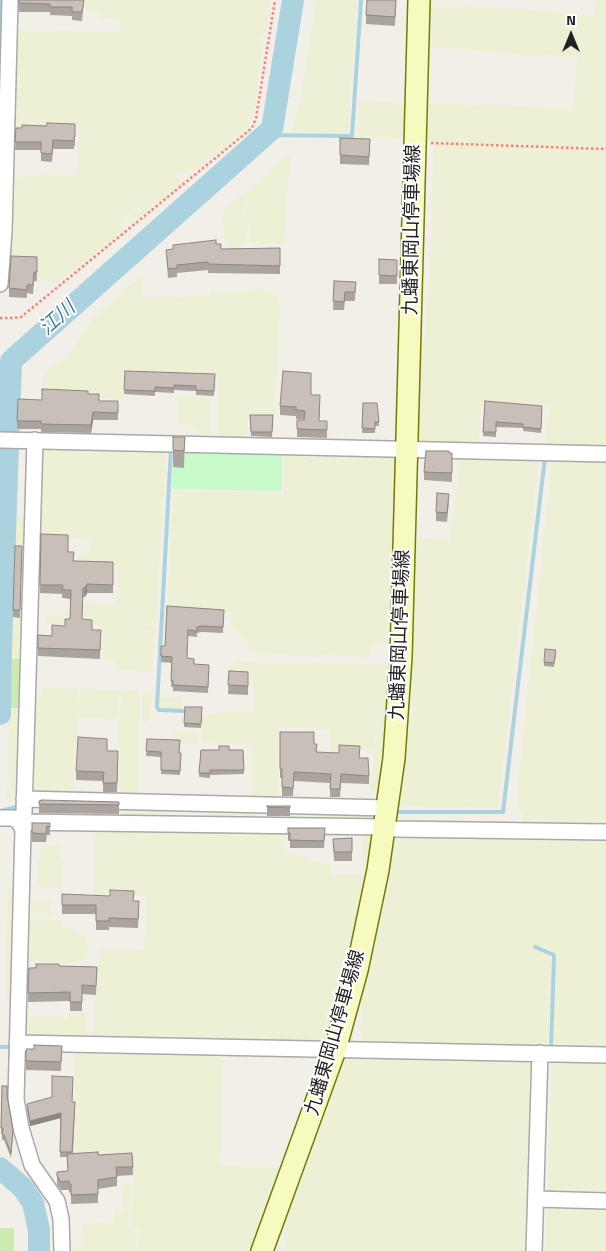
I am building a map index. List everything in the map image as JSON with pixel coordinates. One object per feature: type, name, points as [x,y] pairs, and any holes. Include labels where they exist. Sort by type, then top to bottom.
[{"type":"main road","name":"九蟠東岡山停車場線","points":[[262,1251],[335,1050],[358,970],[386,818],[394,758],[398,708],[407,450],[419,0]]},
{"type":"street","points":[[0,284],[4,232],[3,116],[10,0]]},
{"type":"street","points":[[0,440],[606,454]]},
{"type":"street","points":[[32,442],[17,811],[23,830],[16,1100],[21,1128],[32,1165],[57,1201],[61,1219],[62,1251]]},
{"type":"street","points":[[17,811],[386,818],[395,829],[606,832]]},
{"type":"street","points":[[17,811],[386,818]]},
{"type":"street","points":[[18,1043],[335,1050],[540,1057],[606,1055]]},
{"type":"street","points":[[534,1251],[539,1199],[540,1057]]},
{"type":"street","points":[[539,1199],[606,1201]]},
{"type":"path","points":[[0,318],[21,316],[252,128],[256,118],[275,0]]},
{"type":"path","points":[[415,142],[606,149]]},
{"type":"green space","points":[[85,0],[271,0],[266,32],[260,37],[259,43],[263,47],[253,117],[249,128],[197,170],[190,169],[185,173],[179,172],[175,175],[182,183],[131,224],[126,218],[171,178],[118,223],[124,231],[58,282],[35,282],[36,261],[9,260],[13,177],[77,173],[79,129],[14,127],[16,30],[120,32],[119,19],[101,19],[100,12],[86,11]]},
{"type":"green space","points":[[316,0],[357,0],[348,133],[291,132],[300,103]]},
{"type":"green space","points":[[596,0],[606,0],[606,449],[547,448],[546,437],[549,407],[481,406],[479,444],[417,440],[420,361],[425,333],[431,247],[433,140],[426,140],[427,103],[574,109],[577,57],[431,48],[429,42],[429,5],[594,14]]},
{"type":"green space","points":[[359,100],[407,102],[405,136],[402,139],[358,137]]},
{"type":"green space","points":[[287,155],[290,156],[284,244],[249,243],[249,222],[245,216],[248,191]]},
{"type":"green space","points":[[247,191],[243,216],[248,222],[247,243],[238,247],[231,247],[225,244],[224,213],[226,208]]},
{"type":"green space","points":[[142,275],[141,296],[149,298],[209,296],[210,292],[246,292],[253,288],[275,295],[279,303],[280,312],[274,418],[248,416],[248,440],[217,438],[217,375],[124,372],[123,398],[52,396],[45,393],[42,387],[43,379],[49,369],[70,354],[92,319]]},
{"type":"green space","points":[[177,396],[210,397],[209,439],[197,439],[197,427],[177,426]]},
{"type":"green space","points":[[47,449],[164,451],[166,453],[156,623],[121,622],[121,624],[156,625],[151,670],[115,669],[114,660],[103,659],[103,639],[105,633],[102,626],[92,626],[91,624],[47,624],[47,614],[84,614],[84,603],[121,605],[121,619],[122,604],[117,603],[117,569],[77,567],[77,559],[80,556],[90,555],[90,542],[87,539],[37,538],[37,520],[41,520],[41,514],[38,510],[39,452]]},
{"type":"green space","points":[[174,450],[282,452],[282,491],[172,489]]},
{"type":"green space","points":[[284,456],[395,459],[392,585],[386,643],[374,644],[371,648],[370,657],[248,652],[249,645],[247,641],[232,627],[232,613],[167,611],[173,491],[284,493]]},
{"type":"green space","points":[[461,459],[539,461],[498,808],[399,805],[407,723],[412,716],[413,708],[408,707],[414,545],[419,538],[449,540]]},
{"type":"green space","points":[[552,461],[606,461],[606,825],[522,824],[522,812],[516,803]]},
{"type":"green space","points":[[15,515],[25,515],[25,552],[14,552]]},
{"type":"green space","points":[[13,617],[25,617],[23,657],[11,657]]},
{"type":"green space","points":[[11,659],[22,659],[20,709],[9,708]]},
{"type":"green space","points":[[238,661],[390,665],[386,714],[378,714],[374,749],[341,747],[341,752],[330,751],[330,729],[278,728],[277,795],[274,799],[252,800],[252,745],[201,743],[201,715],[253,711],[253,679],[228,677],[229,667],[235,665]]},
{"type":"green space","points":[[41,687],[77,689],[77,737],[75,741],[72,797],[33,795],[29,789],[33,694],[41,694]]},
{"type":"green space","points":[[82,690],[120,691],[117,718],[78,717],[78,700]]},
{"type":"green space","points":[[121,691],[139,691],[139,798],[119,797],[120,744],[118,744]]},
{"type":"green space","points":[[143,692],[152,692],[150,723],[142,722]]},
{"type":"green space","points":[[160,697],[182,697],[182,710],[160,709]]},
{"type":"green space","points":[[9,710],[20,710],[17,802],[7,802]]},
{"type":"green space","points":[[379,717],[390,717],[382,791],[370,790]]},
{"type":"green space","points":[[170,732],[197,732],[197,744],[179,743],[179,738],[170,737]]},
{"type":"green space","points":[[123,807],[163,809],[163,821],[123,819]]},
{"type":"green space","points":[[208,811],[256,812],[255,821],[208,820]]},
{"type":"green space","points":[[298,812],[379,814],[378,821],[298,823]]},
{"type":"green space","points":[[96,827],[284,831],[284,854],[305,857],[311,861],[331,862],[331,875],[362,875],[362,900],[327,1038],[323,1043],[94,1040],[96,974],[101,948],[144,949],[146,897],[106,894],[105,898],[93,897]]},
{"type":"green space","points":[[363,833],[373,834],[363,900]]},
{"type":"green space","points":[[398,834],[606,837],[606,1052],[553,1051],[555,952],[534,945],[532,950],[551,955],[547,1051],[363,1045],[360,1032],[363,986],[383,903],[394,839]]},
{"type":"green space","points":[[41,845],[60,845],[60,858],[63,860],[62,888],[37,886],[37,858],[40,858]]},
{"type":"green space","points":[[8,887],[18,887],[14,996],[6,996]]},
{"type":"green space","points":[[27,900],[51,901],[51,916],[34,914],[27,911]]},
{"type":"green space","points":[[26,918],[62,921],[63,925],[87,937],[88,953],[78,963],[25,961]]},
{"type":"green space","points":[[69,1012],[87,1013],[86,1036],[83,1039],[28,1039],[24,1034],[24,1018],[69,1018]]},
{"type":"green space","points":[[75,1054],[217,1056],[223,1060],[220,1165],[273,1166],[279,1171],[280,1175],[252,1251],[139,1251],[139,1229],[131,1227],[134,1162],[73,1159]]},
{"type":"green space","points":[[346,1059],[530,1063],[536,1071],[530,1251],[285,1251],[284,1222],[298,1189],[341,1061]]},
{"type":"green space","points":[[554,1062],[606,1063],[606,1196],[551,1195],[547,1190],[552,1064]]},
{"type":"green space","points":[[121,1182],[131,1183],[128,1228],[137,1230],[136,1251],[74,1251],[74,1248],[84,1247],[83,1224],[113,1222],[114,1211],[123,1211],[123,1191],[120,1190]]},
{"type":"green space","points":[[547,1204],[606,1206],[606,1251],[545,1251]]},
{"type":"green space","points":[[0,1228],[14,1228],[14,1251],[0,1251]]},
{"type":"building","points":[[19,0],[84,0],[82,12],[72,12],[72,7],[50,7],[50,4],[19,3]]},
{"type":"building","points":[[367,0],[396,0],[395,17],[366,15]]},
{"type":"building","points":[[47,123],[75,124],[74,141],[53,140],[52,154],[41,153],[41,142],[15,142],[16,128],[22,128],[22,125],[47,126]]},
{"type":"building","points":[[340,138],[370,139],[369,157],[340,155]]},
{"type":"building","points":[[216,240],[216,244],[221,244],[221,249],[280,248],[280,266],[208,264],[208,262],[177,265],[177,268],[168,269],[166,250],[173,249],[173,245]]},
{"type":"building","points":[[11,256],[37,257],[37,272],[34,272],[33,285],[27,285],[27,290],[9,288]]},
{"type":"building","points":[[379,259],[397,260],[397,276],[379,275]]},
{"type":"building","points":[[334,281],[356,282],[355,292],[345,292],[344,302],[333,301]]},
{"type":"building","points":[[125,371],[215,374],[214,391],[196,390],[196,386],[174,385],[174,388],[155,387],[155,391],[124,390]]},
{"type":"building","points":[[283,371],[311,373],[311,395],[320,395],[319,421],[327,421],[327,430],[297,429],[297,420],[304,420],[305,411],[296,410],[296,407],[280,406]]},
{"type":"building","points":[[42,389],[88,391],[88,394],[99,394],[99,401],[118,401],[118,413],[93,412],[91,425],[41,424],[41,421],[17,421],[18,399],[42,400]]},
{"type":"building","points":[[485,401],[542,406],[541,429],[523,427],[523,424],[496,422],[496,432],[483,432]]},
{"type":"building","points":[[363,403],[377,403],[379,422],[375,422],[375,429],[362,428]]},
{"type":"building","points":[[250,415],[273,415],[272,432],[251,432]]},
{"type":"building","points":[[173,437],[185,437],[184,451],[173,450]]},
{"type":"building","points":[[426,451],[449,451],[449,453],[452,453],[452,473],[424,472]]},
{"type":"building","points":[[437,493],[449,494],[447,513],[436,512]]},
{"type":"building","points":[[41,534],[68,535],[68,552],[74,552],[73,561],[113,562],[113,585],[87,584],[83,588],[82,619],[92,620],[92,630],[101,630],[100,650],[38,648],[38,635],[52,636],[52,625],[65,626],[65,619],[70,619],[71,590],[62,590],[63,585],[40,585]]},
{"type":"building","points":[[15,546],[22,546],[20,610],[13,610]]},
{"type":"building","points":[[167,606],[224,610],[223,627],[202,626],[197,627],[197,631],[188,630],[187,658],[194,659],[194,664],[209,665],[208,687],[173,685],[173,681],[171,681],[172,657],[161,656],[161,646],[165,646]]},
{"type":"building","points":[[545,649],[556,650],[554,663],[544,662]]},
{"type":"building","points":[[229,671],[248,672],[248,686],[228,685]]},
{"type":"building","points":[[185,707],[202,707],[201,724],[184,723]]},
{"type":"building","points":[[280,732],[314,732],[314,744],[317,744],[316,752],[339,753],[339,745],[360,746],[359,758],[368,758],[369,776],[341,774],[340,789],[330,789],[331,774],[294,772],[293,788],[282,787]]},
{"type":"building","points":[[78,737],[107,739],[107,751],[118,751],[117,783],[103,783],[104,772],[76,771]]},
{"type":"building","points":[[147,739],[180,740],[180,771],[161,770],[161,752],[146,751]]},
{"type":"building","points":[[219,746],[229,746],[229,750],[243,750],[244,770],[210,770],[210,773],[199,773],[201,750],[219,750]]},
{"type":"building","points":[[39,801],[119,802],[119,805],[39,804]]},
{"type":"building","points":[[290,806],[290,808],[267,807]]},
{"type":"building","points":[[32,823],[50,823],[50,827],[47,826],[46,834],[32,833]]},
{"type":"building","points":[[288,828],[325,828],[324,841],[290,840]]},
{"type":"building","points":[[352,838],[352,852],[334,852],[333,839]]},
{"type":"building","points":[[110,890],[134,891],[133,901],[139,901],[138,919],[109,918],[109,921],[96,921],[96,905],[62,905],[62,894],[110,896]]},
{"type":"building","points":[[36,964],[97,967],[96,986],[82,985],[82,1002],[70,1002],[70,992],[28,993],[29,968],[36,968]]},
{"type":"building","points":[[34,1045],[62,1046],[61,1062],[26,1061],[26,1049],[34,1049]]},
{"type":"building","points":[[52,1076],[73,1077],[72,1102],[75,1102],[72,1152],[60,1152],[61,1113],[30,1121],[27,1104],[52,1097]]},
{"type":"building","points":[[2,1086],[7,1086],[13,1130],[11,1153],[4,1135],[2,1135],[3,1128],[1,1128]]},
{"type":"building","points":[[98,1152],[98,1155],[132,1153],[133,1167],[116,1167],[117,1177],[98,1180],[98,1194],[71,1195],[71,1184],[69,1184],[69,1181],[61,1182],[57,1176],[57,1172],[68,1171],[67,1154]]},
{"type":"waterway","points":[[2,0],[2,30]]},
{"type":"waterway","name":"江川","points":[[0,714],[11,361],[272,129],[293,0]]},
{"type":"waterway","points":[[265,135],[352,136],[361,0]]},
{"type":"waterway","points":[[171,448],[157,707],[159,710],[184,711]]},
{"type":"waterway","points":[[396,812],[503,812],[545,457]]},
{"type":"waterway","points":[[0,811],[20,806],[20,804]]},
{"type":"waterway","points":[[535,947],[554,955],[551,1050]]},
{"type":"waterway","points":[[0,1047],[12,1047]]},
{"type":"waterway","name":"江川","points":[[0,1168],[23,1188],[33,1203],[39,1230],[39,1251]]}]
